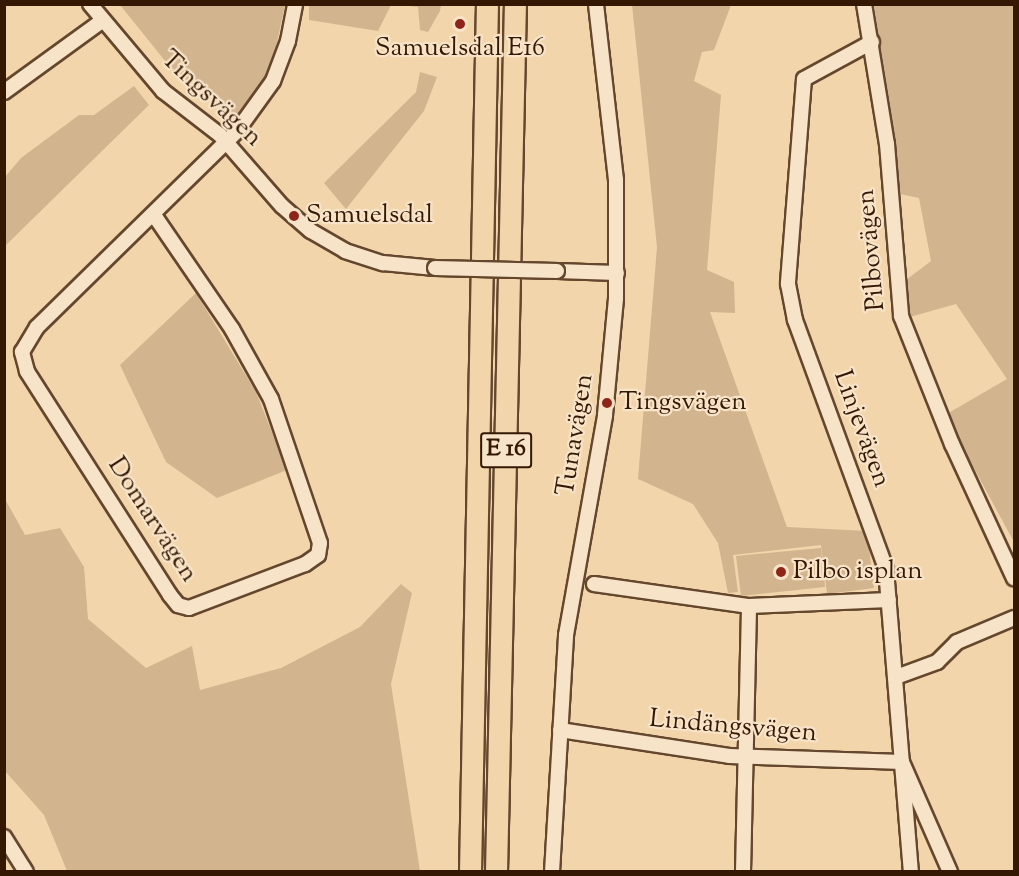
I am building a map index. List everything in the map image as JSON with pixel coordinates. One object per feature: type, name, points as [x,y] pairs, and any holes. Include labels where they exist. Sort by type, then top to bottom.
[{"type":"highway","name":"E 16","points":[[470,872],[487,4]]},
{"type":"highway","name":"E 16","points":[[496,872],[515,4]]},
{"type":"street","name":"Tingsvägen","points":[[90,4],[162,91],[227,143],[282,206],[311,231],[345,251],[382,263],[435,268],[617,273]]},
{"type":"street","name":"Domarvägen","points":[[154,215],[232,329],[271,399],[320,543],[318,555],[304,564],[189,608],[178,605],[170,595],[22,359],[26,339],[37,327],[227,143],[273,81],[288,41],[296,4]]},
{"type":"street","name":"Tunavägen","points":[[552,872],[566,635],[605,415],[617,273],[613,141],[596,4]]},
{"type":"street","name":"Pilbovägen","points":[[864,4],[887,144],[901,316],[948,435],[1014,578]]},
{"type":"street","points":[[4,92],[103,20]]},
{"type":"street","name":"Linjevägen","points":[[872,42],[810,75],[803,83],[788,284],[795,320],[882,554],[896,677],[910,872]]},
{"type":"street","points":[[594,584],[749,606],[889,600]]},
{"type":"street","points":[[743,872],[749,606]]},
{"type":"street","points":[[896,677],[937,662],[957,642],[1014,618]]},
{"type":"street","name":"Lindängsvägen","points":[[560,730],[746,757],[902,762]]},
{"type":"street","points":[[902,762],[950,872]]},
{"type":"street","points":[[4,837],[26,872]]},
{"type":"shaded area","points":[[309,4],[391,5],[378,31],[309,20]]},
{"type":"shaded area","points":[[120,5],[285,5],[272,66],[262,86],[235,118],[170,67]]},
{"type":"shaded area","points":[[403,5],[441,5],[428,32],[420,30],[418,7]]},
{"type":"shaded area","points":[[632,5],[731,5],[714,50],[702,52],[694,81],[721,95],[707,270],[734,282],[735,313],[710,312],[787,527],[867,531],[874,588],[827,594],[821,545],[733,555],[738,592],[728,593],[718,543],[693,504],[638,479],[657,247]]},
{"type":"shaded area","points":[[874,5],[1014,5],[1014,542],[945,415],[1007,379],[956,304],[910,317],[906,280],[931,261],[919,198],[900,194]]},
{"type":"shaded area","points":[[420,72],[437,77],[424,111],[346,209],[324,183],[416,92]]},
{"type":"shaded area","points":[[134,86],[149,105],[5,246],[5,177],[21,158],[79,115],[94,115]]},
{"type":"shaded area","points":[[196,293],[256,392],[287,470],[217,498],[166,462],[120,365]]},
{"type":"shaded area","points":[[5,499],[25,535],[60,528],[84,567],[88,619],[146,668],[192,646],[200,690],[281,668],[360,627],[401,584],[412,593],[391,684],[420,871],[67,871],[44,815],[5,771]]},
{"type":"shaded area","name":"Pilbo isplan","points":[[821,548],[825,587],[741,596],[736,556]]},
{"type":"place","name":"Samuelsdal E16","points":[[460,24]]},
{"type":"place","name":"Samuelsdal","points":[[294,216]]},
{"type":"place","name":"Tingsvägen","points":[[607,403]]},
{"type":"place","name":"Pilbo isplan","points":[[781,572]]}]
